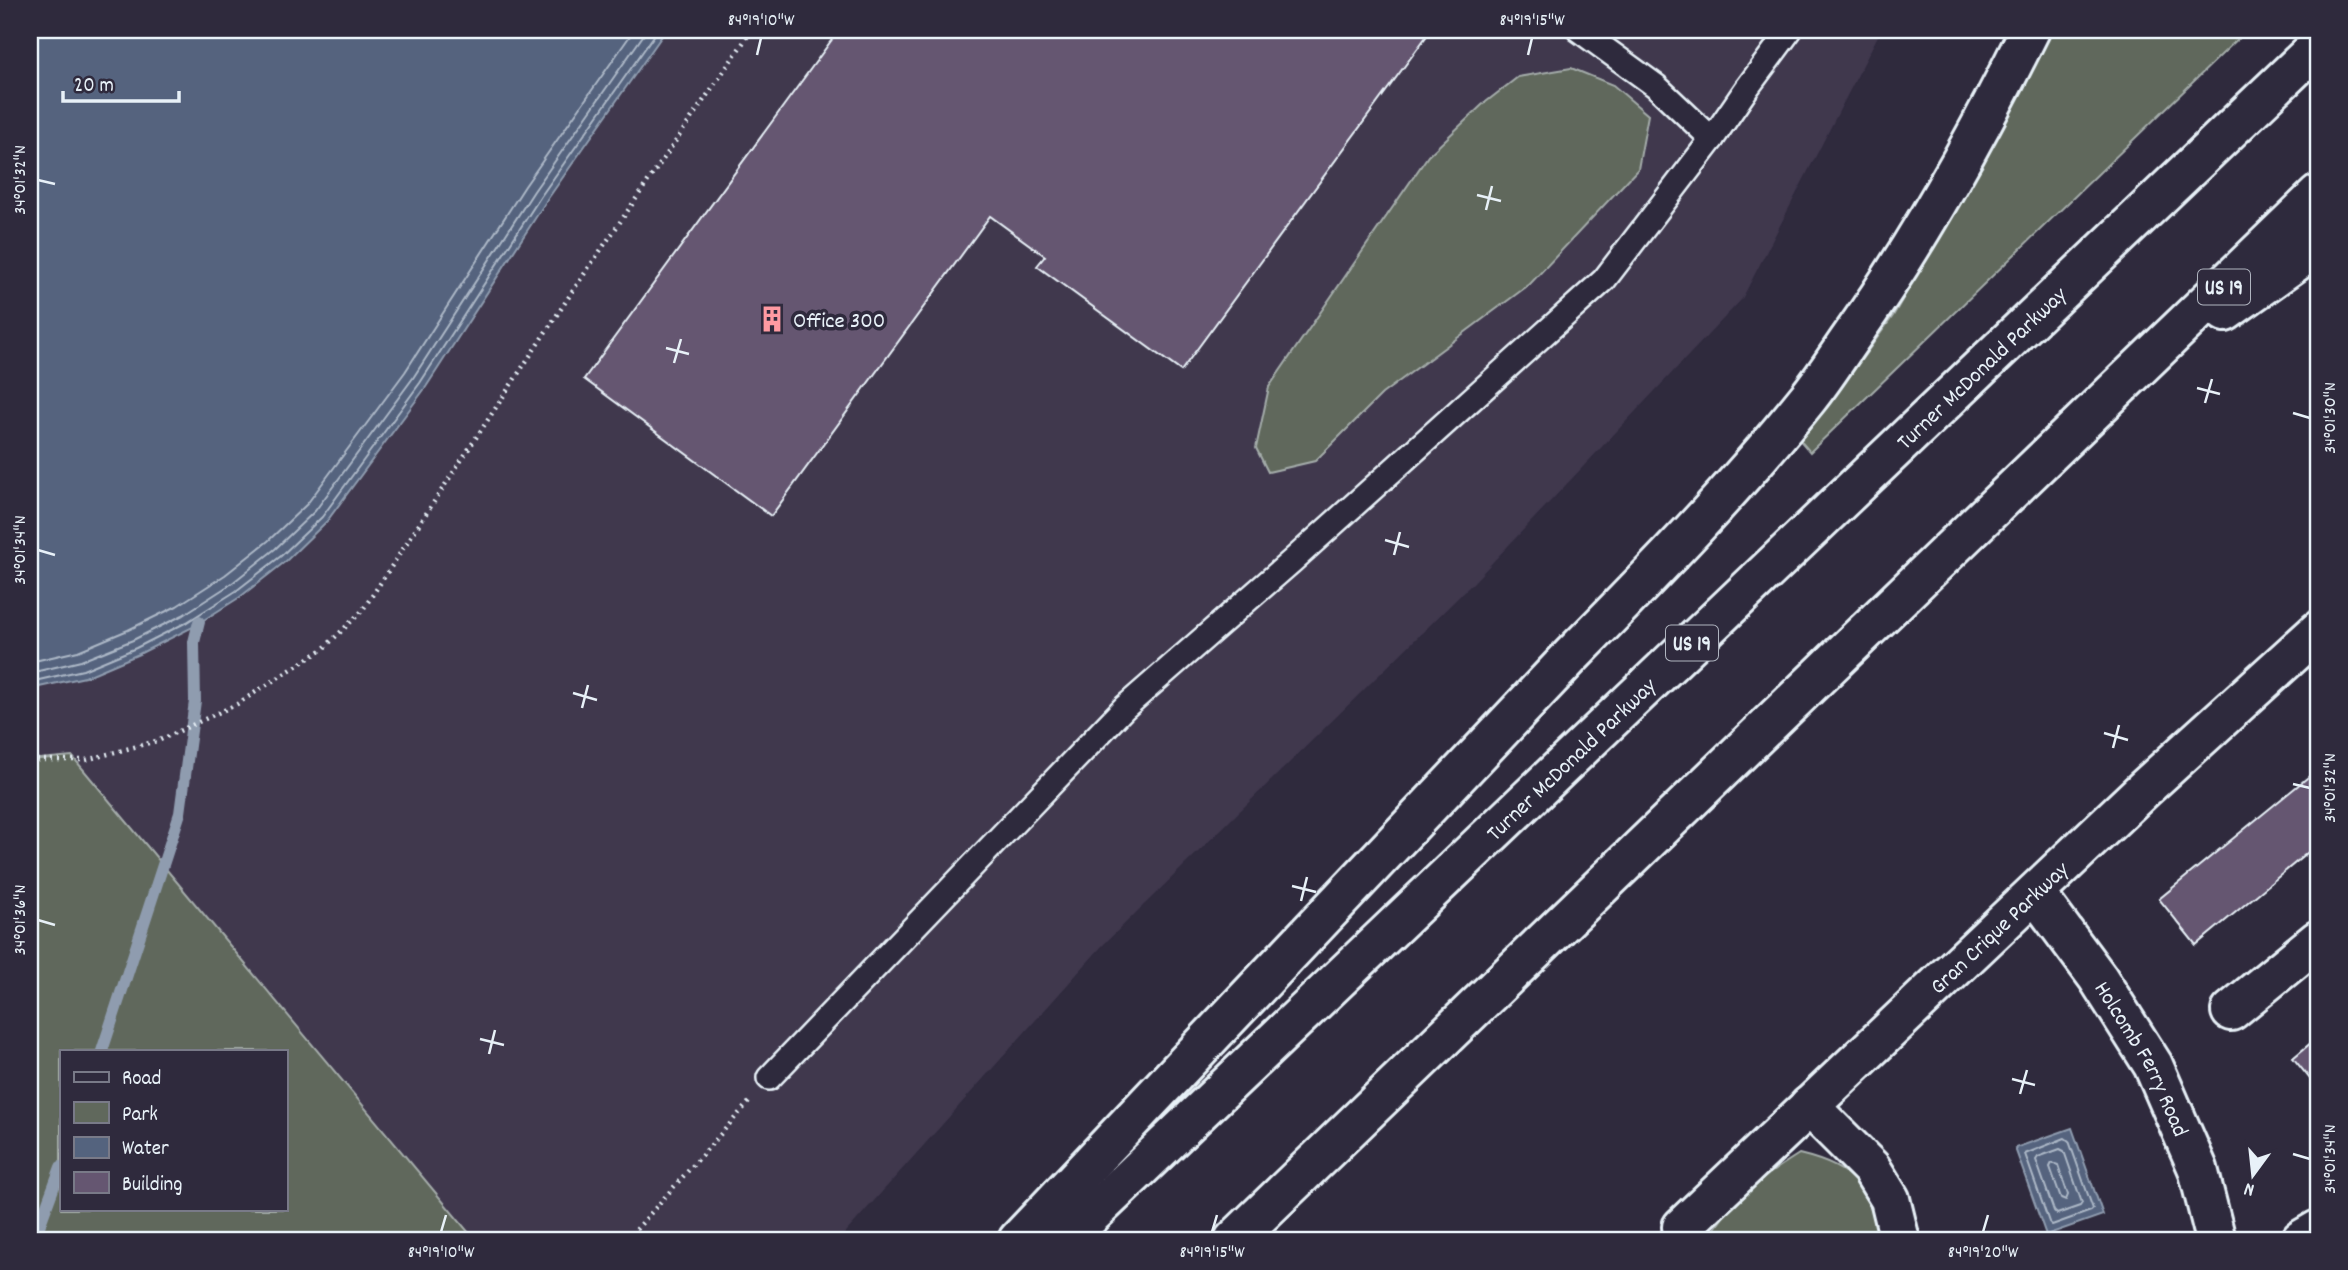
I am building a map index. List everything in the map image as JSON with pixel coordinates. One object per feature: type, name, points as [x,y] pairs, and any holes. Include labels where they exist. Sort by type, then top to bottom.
[{"type":"main road","points":[[1018,1240],[1571,656],[1664,562],[1810,396],[1918,238],[1965,159],[2030,30]]},
{"type":"main road","name":"Turner McDonald Parkway","points":[[1065,1240],[2318,46]]},
{"type":"main road","name":"US 19","points":[[1234,1240],[2318,195]]},
{"type":"main road","points":[[2129,379],[2318,246]]},
{"type":"main road","name":"Gran Crique Parkway","points":[[1676,1234],[2153,780],[2318,631]]},
{"type":"main road","name":"Holcomb Ferry Road","points":[[2035,893],[2098,978],[2153,1065],[2198,1169],[2216,1240]]},
{"type":"main road","points":[[2231,1012],[2318,940]]},
{"type":"main road","points":[[1809,1107],[1871,1168],[1890,1199],[1900,1240]]},
{"type":"main road","points":[[2301,1240],[2318,1230]]},
{"type":"lane","points":[[1579,30],[1656,86],[1713,139]]},
{"type":"lane","points":[[769,1079],[1124,708],[1604,280],[1713,139],[1790,30]]},
{"type":"path","points":[[30,760],[86,760],[160,740],[237,704],[323,649],[362,611],[574,289],[752,30]]},
{"type":"path","points":[[627,1240],[769,1079]]},
{"type":"shaded area","points":[[30,30],[1881,30],[1742,299],[1473,583],[1102,946],[839,1240],[30,1240]]},
{"type":"green space","points":[[2047,30],[2247,30],[1810,452],[1798,438],[1841,388],[1893,316],[1993,141]]},
{"type":"green space","points":[[1571,68],[1613,85],[1648,115],[1638,169],[1530,284],[1382,394],[1315,461],[1268,472],[1256,448],[1269,387],[1428,156],[1482,105],[1518,77]]},
{"type":"green space","points":[[72,756],[475,1240],[30,1240],[30,760]]},
{"type":"green space","points":[[1799,1154],[1834,1166],[1857,1183],[1866,1194],[1888,1240],[1708,1240],[1736,1202]]},
{"type":"water","points":[[30,30],[666,30],[547,200],[426,387],[327,521],[286,561],[240,597],[191,628],[85,677],[30,689]]},
{"type":"water","points":[[2072,1128],[2103,1215],[2046,1235],[2015,1148]]},
{"type":"building","name":"Office 300","points":[[839,30],[1431,30],[1181,371],[1037,266],[1045,256],[990,216],[771,516],[584,379]]},
{"type":"building","points":[[2318,769],[2318,844],[2196,945],[2159,899]]},
{"type":"building","points":[[2318,1037],[2318,1089],[2293,1058]]},
{"type":"waterway","points":[[102,1050],[180,813],[195,701],[194,642],[199,622]]},
{"type":"waterway","points":[[34,1240],[60,1170]]},
{"type":"place","name":"Office 300","points":[[772,319]]}]
